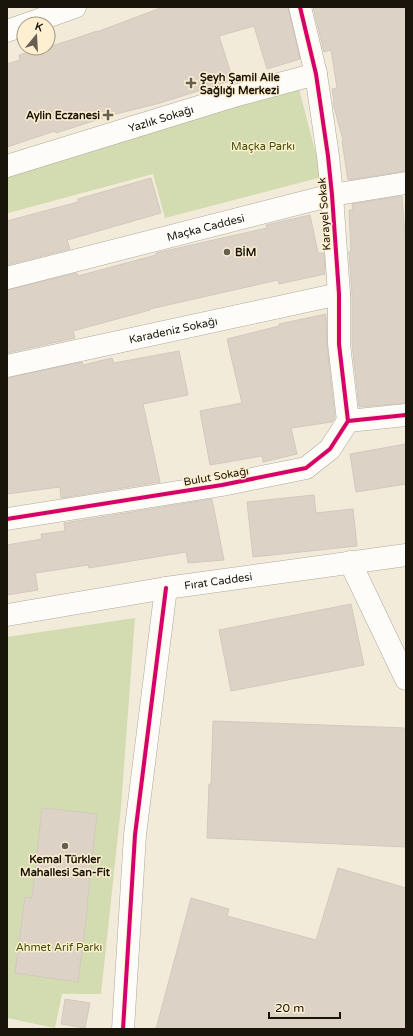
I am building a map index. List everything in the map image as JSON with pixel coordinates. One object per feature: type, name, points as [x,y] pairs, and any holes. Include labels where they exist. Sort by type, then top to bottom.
[{"type":"street","points":[[49,16],[75,7]]},
{"type":"street","name":"Karayel Sokak","points":[[300,7],[316,74],[328,156],[338,294],[339,344],[348,421]]},
{"type":"street","name":"Yazlık Sokağı","points":[[7,166],[227,98],[316,74]]},
{"type":"street","name":"Maçka Caddesi","points":[[7,278],[332,195],[406,183]]},
{"type":"street","name":"Karadeniz Sokağı","points":[[7,366],[338,294]]},
{"type":"street","points":[[348,421],[406,415]]},
{"type":"street","name":"Bulut Sokağı","points":[[7,519],[222,485],[306,468],[330,449],[348,421]]},
{"type":"street","name":"Fırat Caddesi","points":[[7,615],[166,588],[406,555]]},
{"type":"street","points":[[350,562],[406,678]]},
{"type":"street","points":[[123,1029],[135,835],[166,588]]},
{"type":"green space","name":"Maçka Parkı","points":[[299,89],[322,177],[165,218],[153,174],[8,213],[7,170]]},
{"type":"green space","name":"Ahmet Arif Parkı","points":[[135,618],[121,807],[101,994],[62,994],[55,1028],[7,1018],[7,637]]},
{"type":"building","points":[[163,7],[288,7],[300,59],[267,69],[254,26],[219,36],[233,80],[56,133],[55,131],[7,147],[7,64],[20,60],[19,56],[56,56],[56,45],[97,32]]},
{"type":"building","points":[[313,7],[406,7],[406,171],[348,180],[343,140],[333,103],[334,100],[332,89],[337,88],[331,50],[324,52]]},
{"type":"building","points":[[151,178],[161,213],[67,240],[70,249],[7,265],[7,221],[78,202],[78,199]]},
{"type":"building","points":[[402,196],[406,250],[406,403],[359,407],[352,343],[349,210],[353,210],[352,204]]},
{"type":"building","points":[[310,215],[318,253],[324,253],[325,274],[279,284],[278,280],[150,309],[73,331],[75,338],[7,353],[7,290],[77,273],[78,276],[156,255],[156,253],[267,228],[266,225]]},
{"type":"building","points":[[326,314],[327,345],[335,418],[332,422],[291,428],[297,454],[263,462],[262,456],[210,465],[200,411],[242,403],[227,339],[279,326],[279,324]]},
{"type":"building","points":[[179,351],[188,395],[143,404],[160,482],[61,498],[60,487],[7,494],[7,378],[82,362],[83,365],[112,358],[114,363]]},
{"type":"building","points":[[406,444],[406,484],[356,492],[350,454]]},
{"type":"building","points":[[314,495],[316,513],[353,509],[357,546],[253,557],[247,502]]},
{"type":"building","points":[[212,499],[224,560],[188,563],[186,552],[89,568],[88,565],[35,573],[38,590],[7,595],[7,545],[42,539],[41,534],[65,531],[64,523]]},
{"type":"building","points":[[351,604],[364,665],[231,691],[219,630]]},
{"type":"building","points":[[213,721],[406,728],[406,847],[207,838],[209,784],[211,784]]},
{"type":"building","points":[[42,808],[97,814],[88,905],[78,982],[15,973],[25,897],[32,898]]},
{"type":"building","points":[[338,868],[406,888],[406,1029],[156,1029],[191,898],[229,909],[227,916],[316,940]]},
{"type":"building","points":[[65,999],[90,1003],[85,1028],[61,1024]]},
{"type":"cycle path","points":[[300,7],[316,74],[328,156],[339,294],[339,344],[348,421]]},
{"type":"cycle path","points":[[7,519],[222,485],[306,468],[330,449],[348,421],[406,415]]},
{"type":"cycle path","points":[[123,1029],[135,835],[166,588]]},
{"type":"place","name":"Şeyh Şamil Aile Sağlığı Merkezi","points":[[191,83]]},
{"type":"place","name":"Aylin Eczanesi","points":[[108,115]]},
{"type":"place","name":"BİM","points":[[227,252]]},
{"type":"place","name":"Kemal Türkler Mahallesi San-Fit","points":[[65,846]]}]
